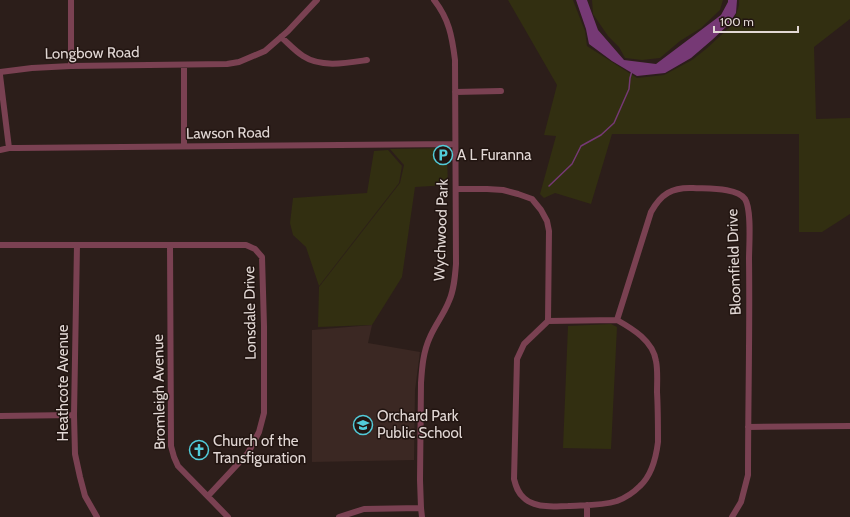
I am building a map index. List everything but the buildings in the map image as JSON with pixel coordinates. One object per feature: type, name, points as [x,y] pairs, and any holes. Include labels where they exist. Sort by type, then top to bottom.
[{"type":"street","points":[[71,0],[71,66]]},
{"type":"street","name":"Wychwood Park","points":[[421,508],[420,472],[422,369],[426,347],[449,301],[455,279],[455,60],[449,26],[440,7],[434,0]]},
{"type":"street","name":"Longbow Road","points":[[0,72],[32,68],[71,66],[227,64],[240,62],[265,50],[288,32],[313,1]]},
{"type":"street","points":[[281,37],[302,55],[319,62],[341,63],[367,60]]},
{"type":"street","points":[[184,65],[184,146]]},
{"type":"street","points":[[0,76],[9,148]]},
{"type":"street","points":[[456,92],[501,91]]},
{"type":"street","name":"Lawson Road","points":[[0,150],[9,148],[455,144]]},
{"type":"street","name":"Bloomfield Drive","points":[[617,320],[652,212],[657,202],[664,195],[674,190],[683,188],[721,190],[733,192],[740,195],[745,200],[749,217],[748,475],[741,502],[732,517]]},
{"type":"street","points":[[456,189],[503,190],[532,199],[541,210],[547,221],[548,231],[548,321]]},
{"type":"street","name":"Lonsdale Drive","points":[[0,245],[246,245],[255,249],[262,257],[264,413],[259,432],[248,453],[208,496]]},
{"type":"street","name":"Heathcote Avenue","points":[[77,245],[74,415],[75,454],[85,496],[97,517]]},
{"type":"street","name":"Bromleigh Avenue","points":[[170,245],[171,446],[178,466],[228,517]]},
{"type":"street","points":[[617,320],[634,330],[642,337],[652,351],[656,360],[658,428],[657,451],[652,470],[640,486],[626,496],[617,500],[605,504],[546,506],[534,504],[524,499],[517,490],[514,480],[517,359],[524,344],[548,321],[617,320]]},
{"type":"street","points":[[0,416],[74,415]]},
{"type":"street","points":[[748,427],[850,426]]},
{"type":"street","points":[[587,505],[587,517]]},
{"type":"street","points":[[339,517],[364,509],[421,508],[422,517]]},
{"type":"shaded area","points":[[508,0],[573,0],[585,31],[587,46],[637,78],[664,75],[692,60],[730,27],[736,15],[739,0],[850,0],[850,19],[814,47],[816,119],[850,118],[850,214],[822,232],[799,232],[799,134],[612,134],[591,204],[555,193],[544,198],[540,194],[556,136],[544,135],[557,85]]},
{"type":"shaded area","points":[[576,0],[587,0],[598,30],[624,60],[656,64],[721,15],[728,0],[737,0],[736,13],[728,25],[691,58],[665,73],[637,76],[612,61],[589,44],[586,29]]},
{"type":"shaded area","points":[[592,0],[723,0],[720,10],[701,28],[680,41],[660,58],[642,60],[625,58],[619,47],[608,36],[593,14]]},
{"type":"shaded area","points":[[447,148],[447,151],[438,152],[437,158],[447,158],[448,185],[415,187],[402,277],[372,325],[318,327],[319,287],[400,183],[404,165],[390,149]]},
{"type":"shaded area","points":[[388,150],[402,166],[399,183],[319,286],[306,247],[293,235],[290,223],[293,198],[367,193],[374,151]]},
{"type":"shaded area","points":[[611,324],[617,327],[611,449],[563,448],[568,326]]},
{"type":"shaded area","name":"Orchard Park Public School","points":[[372,325],[368,343],[420,352],[415,390],[414,460],[312,462],[312,330]]},
{"type":"waterway","points":[[549,186],[572,164],[581,146],[601,135],[614,123],[629,89],[632,71]]},
{"type":"place","name":"A L Furanna","points":[[443,155]]},
{"type":"place","name":"Orchard Park Public School","points":[[363,425]]},
{"type":"place","name":"Church of the Transfiguration","points":[[199,450]]}]
